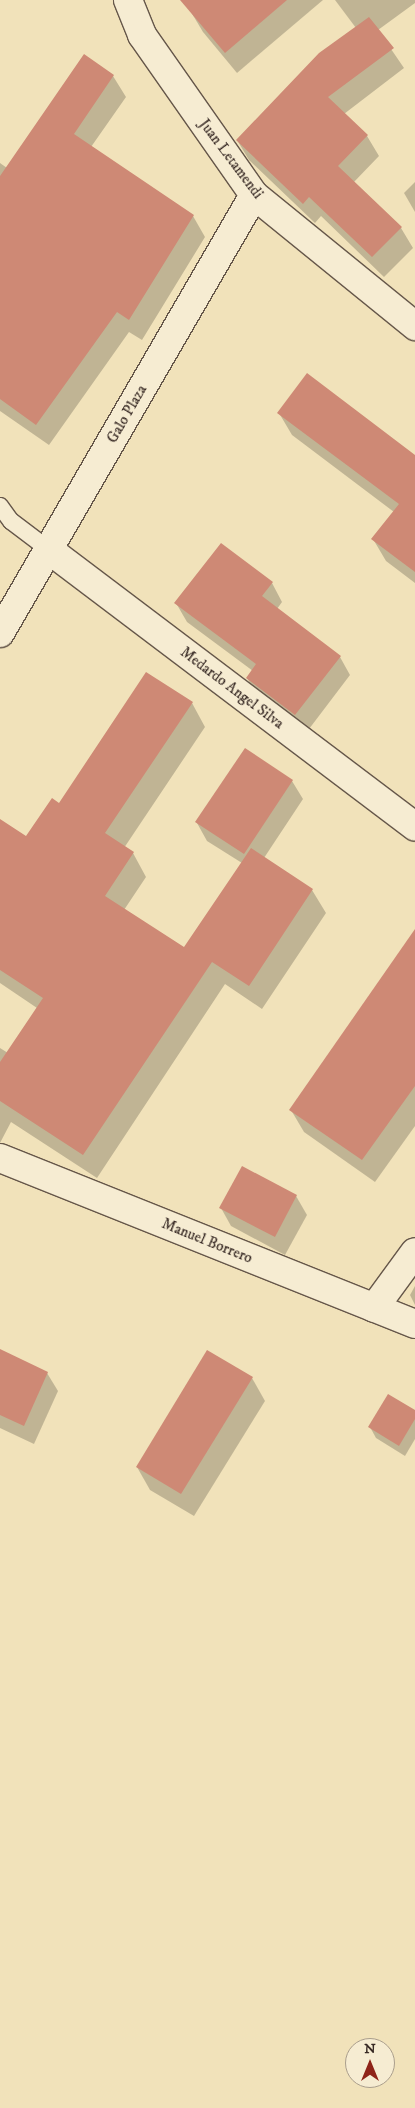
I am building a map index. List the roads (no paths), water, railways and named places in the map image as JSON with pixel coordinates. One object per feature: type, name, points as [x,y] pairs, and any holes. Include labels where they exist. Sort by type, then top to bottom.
[{"type":"street","name":"Juan Letamendi","points":[[128,0],[142,34],[254,195],[415,326]]},
{"type":"street","name":"Galo Plaza","points":[[0,633],[254,195]]},
{"type":"street","name":"Medardo Angel Silva","points":[[48,549],[415,827]]},
{"type":"street","name":"Manuel Borrero","points":[[0,1158],[415,1324]]},
{"type":"street","points":[[374,1308],[415,1252]]},
{"type":"lane","points":[[0,506],[11,521],[48,549]]}]
